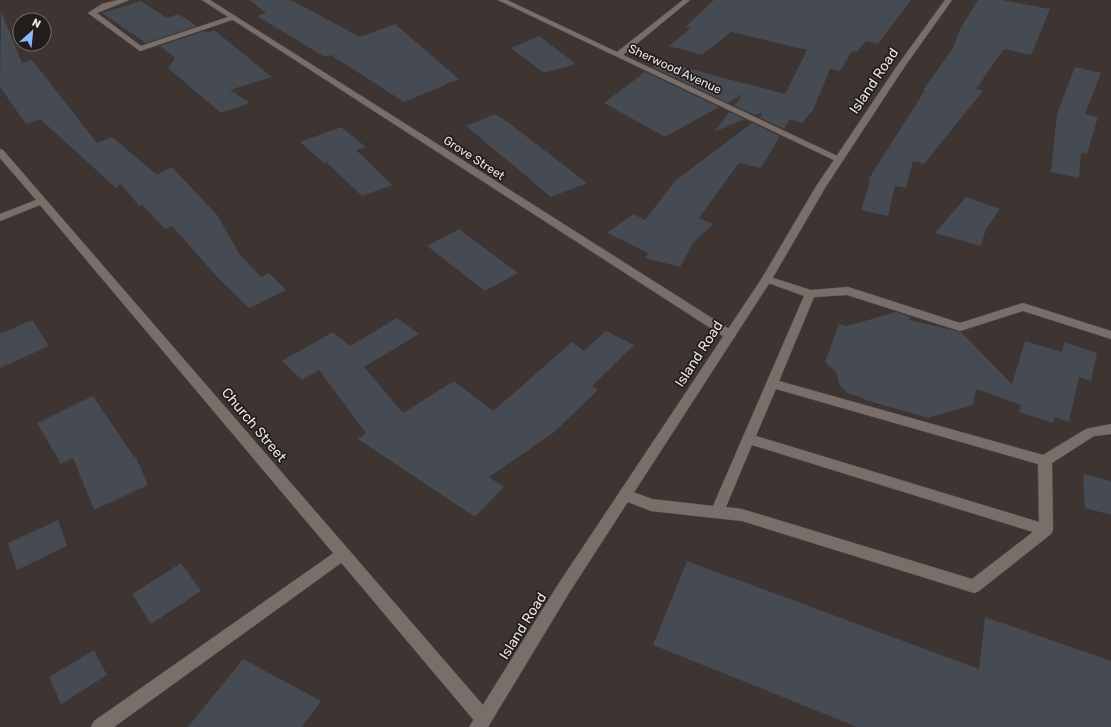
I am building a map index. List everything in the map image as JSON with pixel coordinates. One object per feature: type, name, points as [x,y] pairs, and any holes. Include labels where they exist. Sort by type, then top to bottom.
[{"type":"street","points":[[126,0],[105,6],[92,13],[140,49],[234,18]]},
{"type":"street","name":"Grove Street","points":[[205,0],[730,335]]},
{"type":"street","name":"Sherwood Avenue","points":[[501,0],[839,159]]},
{"type":"street","points":[[618,55],[688,0]]},
{"type":"street","name":"Island Road","points":[[481,723],[564,588],[767,279],[839,159],[900,68],[950,0]]},
{"type":"street","name":"Church Street","points":[[0,152],[343,554],[481,723]]},
{"type":"street","points":[[0,218],[42,202]]},
{"type":"street","points":[[767,279],[810,294],[848,291],[960,327],[1022,307],[1111,335]]},
{"type":"street","points":[[717,512],[773,384],[810,294]]},
{"type":"street","points":[[773,384],[1045,461],[1091,432],[1111,429]]},
{"type":"street","points":[[749,439],[1046,530]]},
{"type":"street","points":[[1045,461],[1046,530]]},
{"type":"street","points":[[625,495],[651,505],[742,515],[974,586],[1046,530]]},
{"type":"street","points":[[100,727],[343,554]]},
{"type":"building","points":[[249,0],[291,0],[360,37],[395,24],[460,80],[444,84],[446,85],[404,102],[331,55],[325,57],[257,16],[266,13]]},
{"type":"building","points":[[714,0],[911,0],[878,44],[866,41],[857,52],[852,51],[840,71],[830,69],[813,110],[802,123],[790,119],[784,129],[759,117],[762,115],[761,113],[755,115],[734,106],[743,94],[728,103],[652,67],[660,61],[785,94],[807,50],[731,32],[702,55],[669,46],[691,28],[685,27]]},
{"type":"building","points":[[978,0],[1001,0],[1050,9],[1031,55],[1004,49],[976,89],[983,91],[924,164],[913,161],[906,188],[895,186],[888,216],[861,210],[870,181],[868,180],[925,90],[923,90],[953,48],[960,29]]},
{"type":"building","points":[[141,1],[167,18],[178,14],[197,26],[146,43],[102,13]]},
{"type":"building","points":[[1,11],[12,38],[12,52],[18,52],[22,63],[32,60],[97,143],[112,137],[157,175],[172,167],[217,215],[240,255],[261,277],[269,273],[286,290],[249,308],[219,279],[172,226],[165,229],[142,205],[139,206],[121,184],[116,188],[40,119],[26,124],[0,87]]},
{"type":"building","points":[[214,30],[272,77],[230,90],[250,103],[221,113],[168,68],[175,58],[160,46],[205,31],[208,33]]},
{"type":"building","points":[[539,36],[576,64],[544,73],[511,48]]},
{"type":"building","points":[[1075,67],[1101,73],[1085,114],[1098,117],[1087,154],[1081,153],[1079,178],[1051,172],[1057,114]]},
{"type":"building","points":[[645,72],[719,107],[665,137],[604,103]]},
{"type":"building","points":[[729,112],[745,119],[714,132]]},
{"type":"building","points":[[495,114],[509,123],[587,183],[551,197],[466,126]]},
{"type":"building","points":[[752,123],[780,136],[761,168],[739,163],[699,218],[713,224],[693,243],[680,267],[645,258],[648,253],[607,233],[633,214],[645,220],[675,181]]},
{"type":"building","points":[[341,127],[366,147],[356,150],[392,185],[362,196],[326,162],[324,163],[300,142]]},
{"type":"building","points":[[966,197],[1000,209],[986,229],[981,246],[935,233]]},
{"type":"building","points":[[459,229],[518,273],[485,291],[427,246]]},
{"type":"building","points":[[896,312],[910,317],[909,320],[961,332],[1012,384],[1025,341],[1062,352],[1064,342],[1097,353],[1091,381],[1079,377],[1069,422],[1055,417],[1053,423],[1019,412],[1021,405],[976,389],[973,405],[928,418],[865,400],[861,397],[847,393],[839,384],[837,373],[825,362],[839,324],[847,326]]},
{"type":"building","points":[[397,318],[419,334],[364,367],[403,413],[454,381],[493,411],[572,342],[584,351],[606,331],[634,345],[592,386],[598,390],[553,433],[489,477],[504,487],[475,517],[358,439],[366,433],[319,370],[302,380],[282,361],[333,332],[350,346]]},
{"type":"building","points":[[32,320],[49,346],[0,368],[0,334]]},
{"type":"building","points":[[93,396],[134,457],[136,457],[148,485],[94,510],[73,458],[61,464],[37,423]]},
{"type":"building","points":[[1083,474],[1111,481],[1111,515],[1085,508]]},
{"type":"building","points":[[58,520],[67,546],[17,570],[8,543]]},
{"type":"building","points":[[687,561],[979,669],[985,617],[1111,661],[1111,727],[857,727],[653,645]]},
{"type":"building","points":[[181,563],[201,591],[151,624],[132,594]]},
{"type":"building","points":[[94,650],[107,675],[61,704],[49,677]]},
{"type":"building","points":[[243,659],[321,701],[302,727],[188,727]]}]
